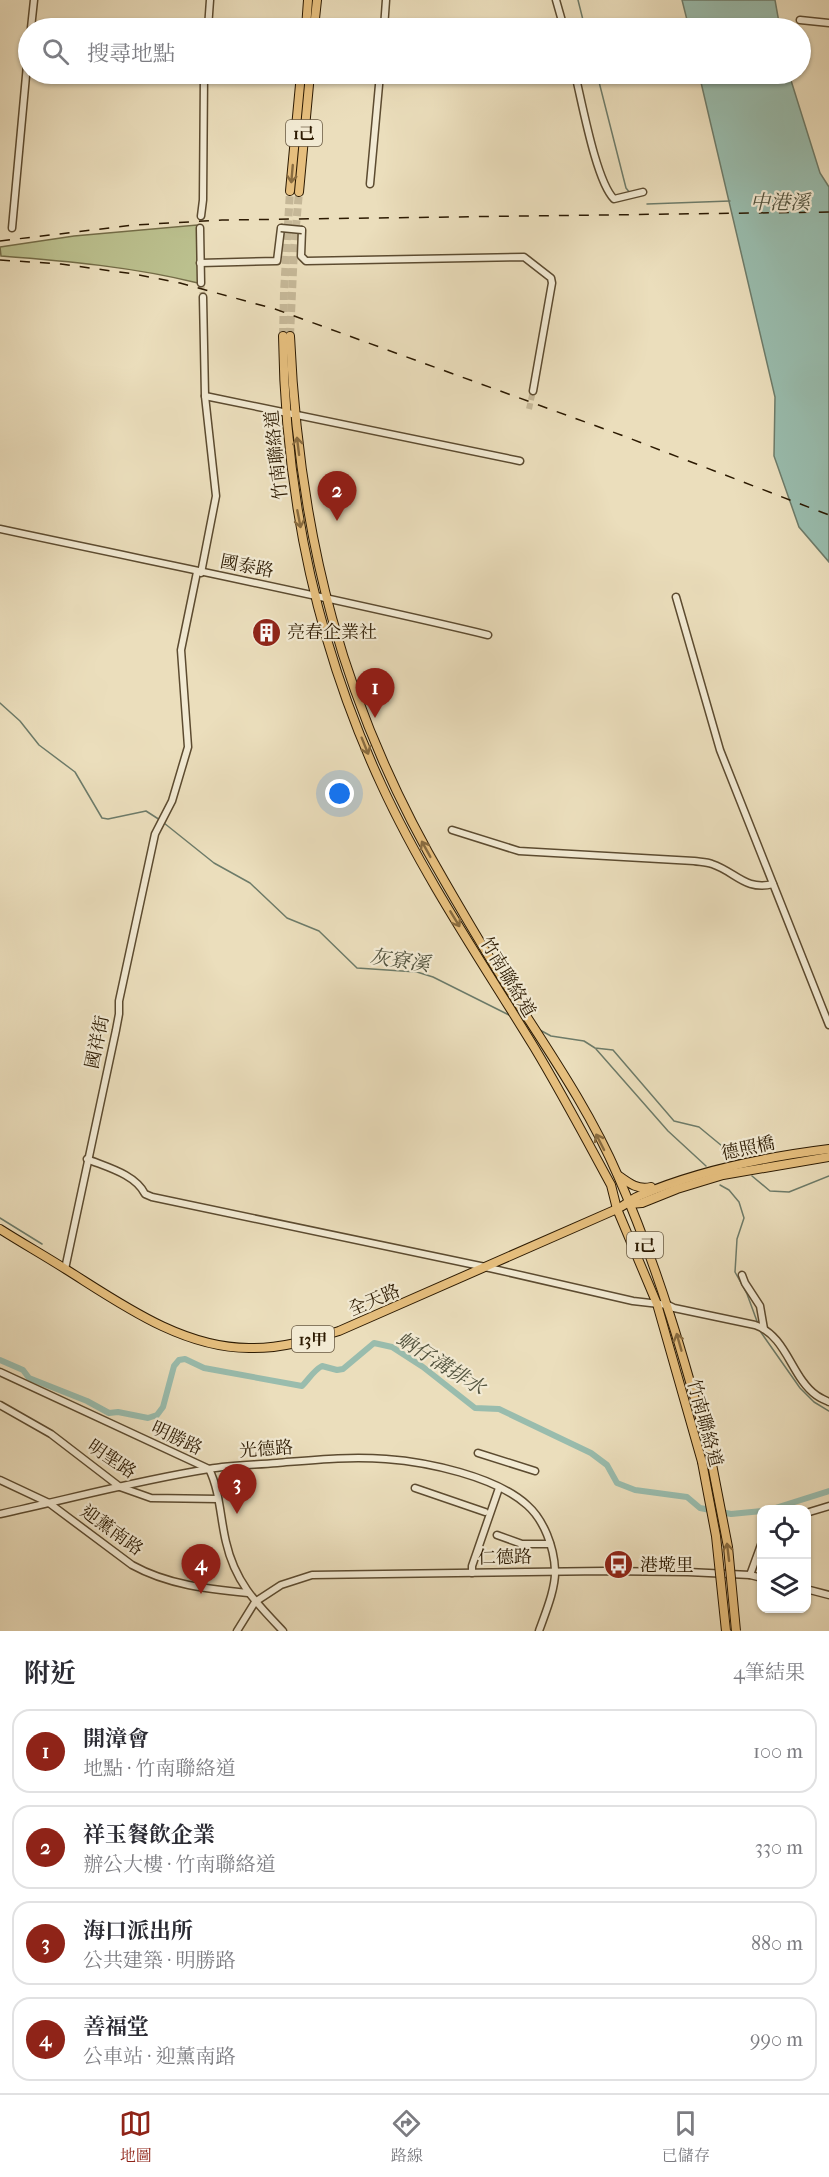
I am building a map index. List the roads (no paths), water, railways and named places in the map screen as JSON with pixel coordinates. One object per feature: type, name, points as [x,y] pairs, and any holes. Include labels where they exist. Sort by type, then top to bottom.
[{"type":"main road","points":[[307,18],[308,0]]},
{"type":"main road","points":[[315,18],[319,0]]},
{"type":"main road","name":"1己","points":[[301,84],[295,192],[309,84]]},
{"type":"main road","name":"竹南聯絡道","points":[[726,1631],[716,1536],[702,1462],[657,1304],[617,1209],[611,1185],[536,1050],[424,865],[381,785],[346,699],[314,595],[296,504],[286,413],[287,336],[305,499],[326,599],[361,709],[395,790],[443,879],[583,1108],[618,1175],[668,1305],[711,1460],[728,1547],[736,1631]]},
{"type":"main road","name":"德照橋","points":[[675,1186],[723,1168],[829,1149]]},
{"type":"main road","name":"德照橋","points":[[675,1186],[723,1175],[829,1157]]},
{"type":"main road","points":[[618,1175],[630,1184],[643,1189],[675,1186]]},
{"type":"main road","name":"13甲","points":[[628,1204],[642,1203],[675,1186]]},
{"type":"main road","name":"全天路","points":[[0,1229],[106,1295],[176,1332],[220,1345],[248,1348],[274,1347],[311,1340],[339,1331],[628,1204]]},
{"type":"street","points":[[32,18],[34,0]]},
{"type":"street","points":[[209,18],[210,0]]},
{"type":"street","points":[[385,18],[386,0]]},
{"type":"street","points":[[556,0],[561,18]]},
{"type":"street","points":[[811,21],[829,23]]},
{"type":"street","points":[[12,228],[25,84]]},
{"type":"street","points":[[201,216],[204,84]]},
{"type":"street","points":[[370,184],[379,84]]},
{"type":"street","points":[[577,84],[600,175],[609,194],[614,199],[642,192]]},
{"type":"street","points":[[200,228],[201,282]]},
{"type":"street","points":[[200,262],[277,261],[281,228],[302,231],[301,256],[306,261],[524,257],[551,278],[552,283],[533,391]]},
{"type":"street","name":"國祥街","points":[[65,1269],[155,834],[172,801],[188,747],[181,650],[216,496],[205,396],[203,297]]},
{"type":"street","points":[[205,396],[520,461]]},
{"type":"street","name":"國泰路","points":[[0,529],[314,595],[488,635]]},
{"type":"street","points":[[676,597],[711,724],[829,1025]]},
{"type":"street","points":[[452,831],[519,851],[704,862],[713,864],[746,884],[764,886],[773,884]]},
{"type":"street","points":[[87,1159],[124,1175],[145,1194],[152,1197],[485,1267],[633,1301],[668,1305],[760,1327],[785,1352],[815,1395],[829,1402]]},
{"type":"street","points":[[742,1275],[760,1306],[760,1327]]},
{"type":"street","name":"明勝路","points":[[0,1372],[209,1468],[218,1499],[226,1543],[248,1593],[283,1631]]},
{"type":"street","name":"明聖路","points":[[0,1405],[51,1434],[120,1487],[151,1498],[218,1499]]},
{"type":"street","points":[[478,1453],[535,1471]]},
{"type":"street","name":"光德路","points":[[0,1514],[209,1468],[340,1458],[386,1459],[444,1469],[499,1488],[527,1505],[546,1532],[556,1571]]},
{"type":"street","name":"迎薰南路","points":[[0,1480],[50,1503],[143,1571],[198,1587],[248,1593]]},
{"type":"street","points":[[415,1488],[485,1512]]},
{"type":"street","points":[[472,1573],[472,1566],[499,1488]]},
{"type":"street","points":[[811,1512],[829,1506]]},
{"type":"street","points":[[497,1535],[522,1544],[550,1544]]},
{"type":"street","points":[[750,1575],[757,1556]]},
{"type":"street","points":[[539,1631],[556,1571]]},
{"type":"street","name":"仁德路","points":[[255,1602],[281,1585],[312,1575],[556,1571],[688,1572],[757,1577]]},
{"type":"street","points":[[811,1590],[829,1595]]},
{"type":"street","points":[[237,1631],[255,1602]]},
{"type":"water","points":[[682,0],[775,0],[778,18],[686,18]]},
{"type":"water","name":"中港溪","points":[[701,84],[792,84],[820,173],[829,187],[829,562],[799,527],[774,456],[775,397]]},
{"type":"waterway","points":[[578,0],[582,18]]},
{"type":"waterway","points":[[600,84],[626,188],[630,193]]},
{"type":"waterway","points":[[647,204],[730,201]]},
{"type":"waterway","name":"灰寮溪","points":[[0,703],[20,721],[39,745],[75,772],[102,818],[108,819],[146,811],[160,820]]},
{"type":"waterway","name":"灰寮溪","points":[[164,823],[214,863],[250,883],[287,918],[319,931],[357,968],[417,972],[433,977],[509,1015]]},
{"type":"waterway","name":"灰寮溪","points":[[538,1029],[551,1036],[584,1041],[595,1048],[613,1050],[674,1121],[699,1127],[739,1160]]},
{"type":"waterway","points":[[596,1049],[668,1131],[706,1166]]},
{"type":"waterway","name":"灰寮溪","points":[[752,1176],[770,1191],[789,1192],[829,1176]]},
{"type":"waterway","points":[[720,1185],[729,1190],[739,1202],[744,1218],[737,1239],[735,1272],[747,1294],[758,1324]]},
{"type":"waterway","points":[[0,1218],[42,1244]]},
{"type":"waterway","points":[[760,1331],[800,1388],[814,1402],[829,1411]]},
{"type":"waterway","name":"蚋仔溝排水","points":[[0,1360],[23,1370],[29,1378],[87,1401],[109,1413],[118,1412],[148,1418],[157,1415],[163,1407],[174,1366],[179,1360],[185,1359],[204,1368],[302,1386],[322,1366],[337,1370],[343,1369],[374,1343],[392,1347],[423,1367],[475,1408],[499,1409],[591,1453],[607,1465],[617,1483],[635,1490],[687,1497],[700,1508],[731,1514],[757,1511]]},
{"type":"waterway","name":"蚋仔溝排水","points":[[785,1505],[829,1491]]},
{"type":"tunnel","points":[[283,336],[290,191]]},
{"type":"tunnel","points":[[290,336],[299,192]]},
{"type":"tunnel","points":[[201,283],[203,297]]},
{"type":"tunnel","points":[[529,409],[533,391]]},
{"type":"railway","points":[[0,241],[134,225],[222,220],[829,212]]},
{"type":"railway","points":[[0,260],[61,264],[134,274],[180,283],[275,309],[621,435],[829,515]]},
{"type":"place","name":"祥玉餐飲企業","points":[[337,521]]},
{"type":"place","name":"亮春企業社","points":[[266,632]]},
{"type":"place","name":"開漳會","points":[[375,718]]},
{"type":"place","name":"海口派出所","points":[[237,1514]]},
{"type":"place","name":"港墘里","points":[[619,1565]]},
{"type":"place","name":"善福堂","points":[[201,1594]]}]
